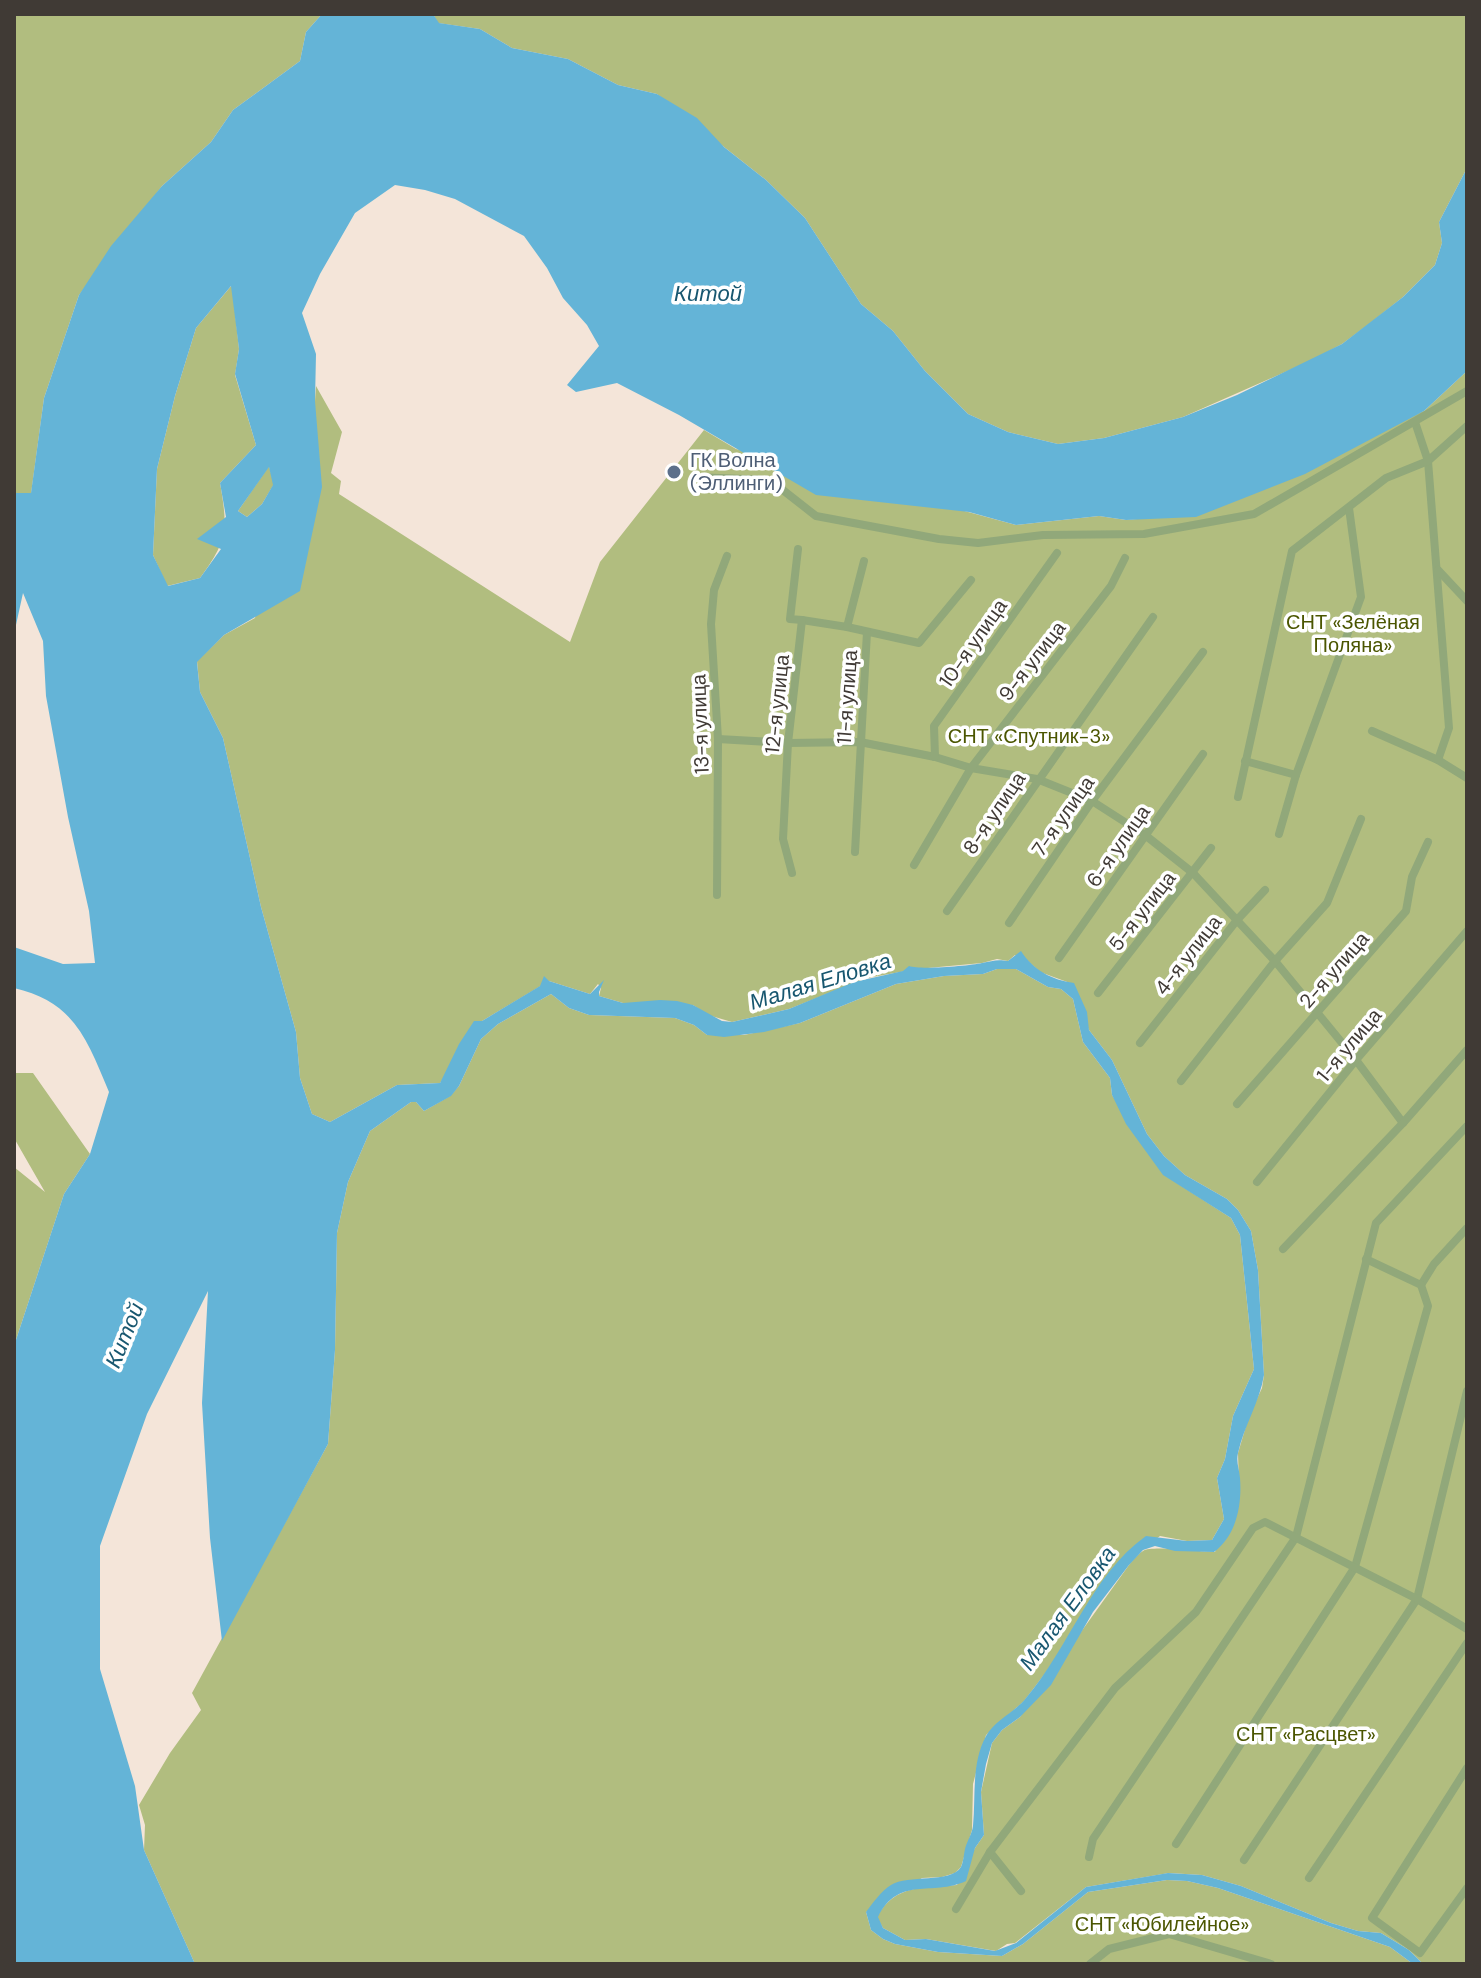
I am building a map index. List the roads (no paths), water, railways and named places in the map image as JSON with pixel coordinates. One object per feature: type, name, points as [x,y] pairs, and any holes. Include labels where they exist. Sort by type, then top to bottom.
[{"type":"street","points":[[694,477],[770,480],[816,516],[939,539],[978,543],[1043,535],[1144,534],[1254,514],[1467,391]]},
{"type":"street","points":[[1415,422],[1428,461],[1449,728],[1438,760]]},
{"type":"street","points":[[1238,797],[1292,551],[1386,478],[1428,461],[1467,426]]},
{"type":"street","points":[[1279,834],[1296,775],[1361,597],[1349,508]]},
{"type":"street","name":"12-я улица","points":[[792,873],[783,839],[788,743],[802,620],[790,619],[798,549]]},
{"type":"street","name":"10-я улица","points":[[935,757],[934,726],[1057,553]]},
{"type":"street","name":"13-я улица","points":[[717,895],[718,739],[711,624],[714,590],[727,556]]},
{"type":"street","name":"9-я улица","points":[[914,865],[971,768],[1111,586],[1125,558]]},
{"type":"street","name":"11-я улица","points":[[855,852],[867,632],[847,627],[864,561]]},
{"type":"street","points":[[1438,569],[1467,601]]},
{"type":"street","points":[[867,632],[919,643],[971,580]]},
{"type":"street","name":"8-я улица","points":[[947,911],[1153,617]]},
{"type":"street","points":[[802,620],[847,627]]},
{"type":"street","name":"7-я улица","points":[[1009,923],[1092,801],[1203,652]]},
{"type":"street","points":[[1372,731],[1438,760],[1467,778]]},
{"type":"street","points":[[718,739],[788,743],[860,742],[935,757],[971,768],[1037,779],[1092,801],[1145,835],[1193,873],[1275,961],[1403,1123]]},
{"type":"street","name":"6-я улица","points":[[1059,958],[1203,754]]},
{"type":"street","points":[[1245,761],[1296,775]]},
{"type":"street","points":[[1181,1081],[1275,961],[1327,903],[1361,819]]},
{"type":"street","name":"2-я улица","points":[[1237,1104],[1406,911],[1412,877],[1428,842]]},
{"type":"street","name":"5-я улица","points":[[1098,993],[1211,848]]},
{"type":"street","name":"4-я улица","points":[[1140,1043],[1237,920],[1265,890]]},
{"type":"street","name":"1-я улица","points":[[1257,1182],[1467,931]]},
{"type":"street","points":[[1283,1249],[1403,1123],[1467,1050]]},
{"type":"street","points":[[1089,1857],[1093,1839],[1296,1537],[1376,1223],[1467,1126]]},
{"type":"street","points":[[1421,1285],[1434,1264],[1467,1228]]},
{"type":"street","points":[[1176,1844],[1355,1567],[1428,1306],[1421,1285],[1366,1259]]},
{"type":"street","points":[[1244,1860],[1417,1599],[1467,1391]]},
{"type":"street","points":[[956,1909],[990,1852],[1115,1688],[1196,1612],[1253,1528],[1265,1522],[1417,1599],[1467,1629]]},
{"type":"street","points":[[1309,1878],[1467,1643]]},
{"type":"street","points":[[1467,1768],[1372,1918],[1420,1953],[1467,1888]]},
{"type":"street","points":[[990,1852],[1021,1891]]},
{"type":"street","points":[[1090,1964],[1109,1949],[1169,1934],[1271,1964]]},
{"type":"water","name":"Китой","points":[[322,14],[433,14],[439,23],[480,29],[512,48],[568,59],[618,85],[657,94],[697,118],[724,147],[766,180],[805,218],[861,304],[893,331],[925,371],[968,414],[1008,432],[1058,444],[1104,438],[1183,417],[1237,395],[1342,344],[1403,297],[1435,265],[1442,243],[1439,222],[1467,168],[1467,371],[1424,411],[1305,474],[1196,517],[1126,520],[1099,516],[1016,525],[969,512],[816,495],[679,415],[617,383],[576,392],[567,385],[599,346],[587,325],[563,298],[547,268],[524,236],[455,199],[395,185],[355,213],[302,313],[316,354],[315,401],[322,487],[300,591],[224,635],[197,662],[200,692],[223,738],[261,907],[296,1032],[300,1078],[312,1114],[330,1122],[397,1085],[440,1083],[474,1021],[482,1021],[540,986],[544,976],[549,981],[590,994],[604,980],[599,996],[623,1003],[677,1001],[693,1005],[722,1021],[732,1022],[789,1009],[854,982],[903,971],[909,966],[945,967],[1008,961],[1021,951],[1031,964],[1044,973],[1074,983],[1087,1012],[1089,1030],[1112,1060],[1147,1134],[1164,1156],[1185,1175],[1227,1199],[1251,1231],[1258,1270],[1264,1375],[1238,1453],[1239,1508],[1228,1537],[1214,1552],[1175,1551],[1155,1546],[1143,1550],[1129,1565],[1093,1612],[1051,1685],[992,1743],[981,1792],[984,1835],[975,1848],[966,1881],[906,1891],[886,1904],[878,1917],[883,1928],[905,1940],[926,1939],[995,1951],[1016,1943],[1086,1887],[1168,1873],[1202,1875],[1241,1886],[1331,1923],[1358,1931],[1381,1933],[1409,1950],[1423,1964],[1413,1964],[1390,1947],[1218,1888],[1187,1881],[1167,1880],[1088,1892],[1023,1944],[1002,1956],[938,1952],[895,1944],[871,1930],[866,1912],[887,1888],[898,1882],[948,1875],[961,1867],[972,1829],[978,1758],[986,1736],[994,1725],[1021,1703],[1041,1678],[1110,1571],[1146,1536],[1187,1541],[1212,1540],[1224,1519],[1217,1478],[1225,1459],[1233,1416],[1254,1369],[1240,1235],[1231,1218],[1163,1175],[1126,1124],[1112,1095],[1110,1078],[1083,1042],[1073,999],[1061,989],[1048,987],[1016,969],[997,969],[983,974],[944,976],[896,984],[800,1023],[724,1037],[707,1035],[694,1025],[675,1018],[589,1015],[569,1008],[551,994],[498,1024],[481,1039],[459,1086],[451,1096],[424,1111],[416,1102],[411,1102],[370,1131],[348,1182],[337,1233],[335,1350],[328,1444],[222,1641],[210,1538],[202,1403],[208,1291],[147,1414],[100,1546],[100,1669],[135,1786],[144,1850],[195,1964],[14,1964],[14,1346],[64,1194],[90,1154],[109,1092],[85,1040],[65,1013],[35,994],[14,988],[14,947],[63,964],[95,963],[89,911],[46,696],[43,641],[23,593],[14,634],[14,493],[31,493],[44,398],[79,295],[111,246],[162,186],[211,142],[233,110],[300,61],[306,32]],"holes":[[[231,286],[239,349],[235,374],[256,445],[220,483],[226,517],[197,539],[221,549],[200,578],[168,586],[153,555],[157,469],[196,328]],[[269,467],[273,485],[262,504],[247,517],[238,511]]]},
{"type":"place","name":"ГК Волна (Эллинги)","points":[[674,472]]},
{"type":"park label","name":"СНТ «Зелёная Поляна»","points":[[1353,634]]},
{"type":"park label","name":"СНТ «Спутник-3»","points":[[1029,736]]},
{"type":"park label","name":"СНТ «Расцвет»","points":[[1306,1734]]},
{"type":"park label","name":"СНТ «Юбилейное»","points":[[1162,1924]]},
{"type":"water label","name":"Малая Еловка","points":[[820,981]]},
{"type":"water label","name":"Малая Еловка","points":[[1067,1608]]}]
